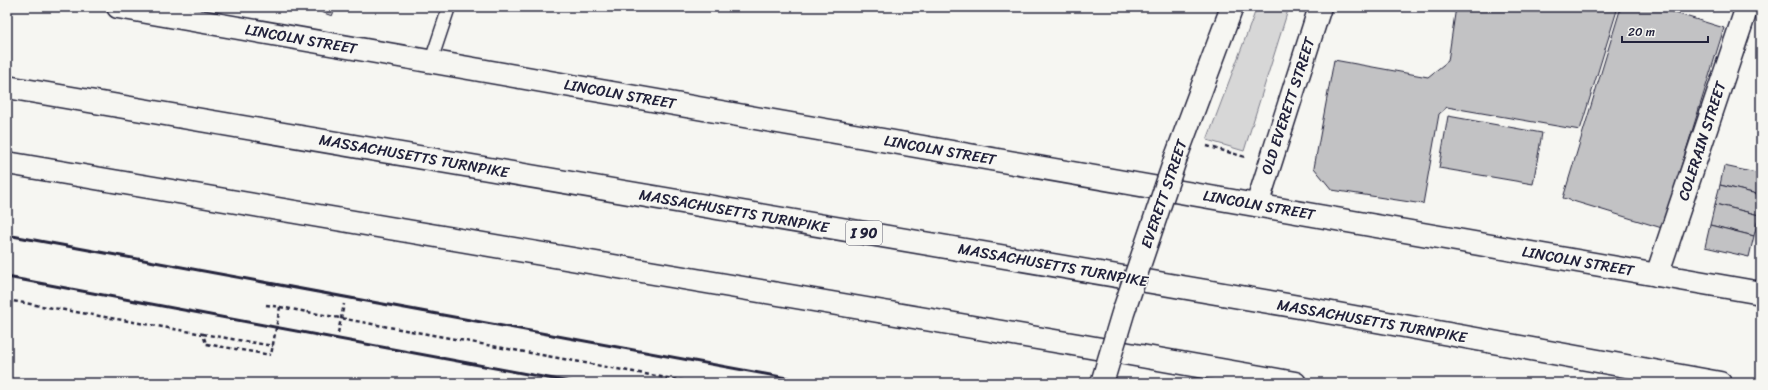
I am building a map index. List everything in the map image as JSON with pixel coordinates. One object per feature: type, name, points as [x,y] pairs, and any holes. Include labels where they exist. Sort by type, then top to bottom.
[{"type":"main road","name":"LINCOLN STREET","points":[[118,7],[151,10],[431,61],[1761,293]]},
{"type":"main road","name":"EVERETT STREET","points":[[1102,383],[1123,313],[1176,157],[1232,7]]},
{"type":"main road","name":"OLD EVERETT STREET","points":[[1257,205],[1320,7]]},
{"type":"main road","name":"COLERAIN STREET","points":[[1658,275],[1747,7]]},
{"type":"main road","name":"MASSACHUSETTS TURNPIKE","points":[[7,87],[1299,307],[1720,383]]},
{"type":"main road","points":[[7,163],[1076,344],[1295,383]]},
{"type":"lane","points":[[431,61],[449,7]]},
{"type":"path","points":[[1203,145],[1248,158]]},
{"type":"path","points":[[7,300],[273,346]]},
{"type":"path","points":[[338,333],[344,304]]},
{"type":"path","points":[[266,305],[694,383]]},
{"type":"path","points":[[203,334],[206,344],[271,355],[280,307]]},
{"type":"shaded area","points":[[1257,7],[1289,7],[1244,151],[1207,140]]},
{"type":"building","points":[[308,7],[336,7],[332,16]]},
{"type":"building","points":[[1456,7],[1618,7],[1580,130],[1447,107],[1439,114],[1423,204],[1332,190],[1314,168],[1334,60],[1428,77],[1448,61]]},
{"type":"building","points":[[1621,7],[1656,7],[1724,28],[1662,228],[1563,198]]},
{"type":"building","points":[[1448,116],[1542,133],[1533,184],[1439,168]]},
{"type":"building","points":[[1724,166],[1761,174],[1761,195],[1720,185]]},
{"type":"building","points":[[1720,185],[1761,195],[1759,215],[1715,204]]},
{"type":"building","points":[[1715,204],[1759,215],[1754,236],[1710,225]]},
{"type":"building","points":[[1710,225],[1754,236],[1749,257],[1705,247]]},
{"type":"railway","points":[[7,235],[814,383]]},
{"type":"railway","points":[[7,277],[575,383]]}]
